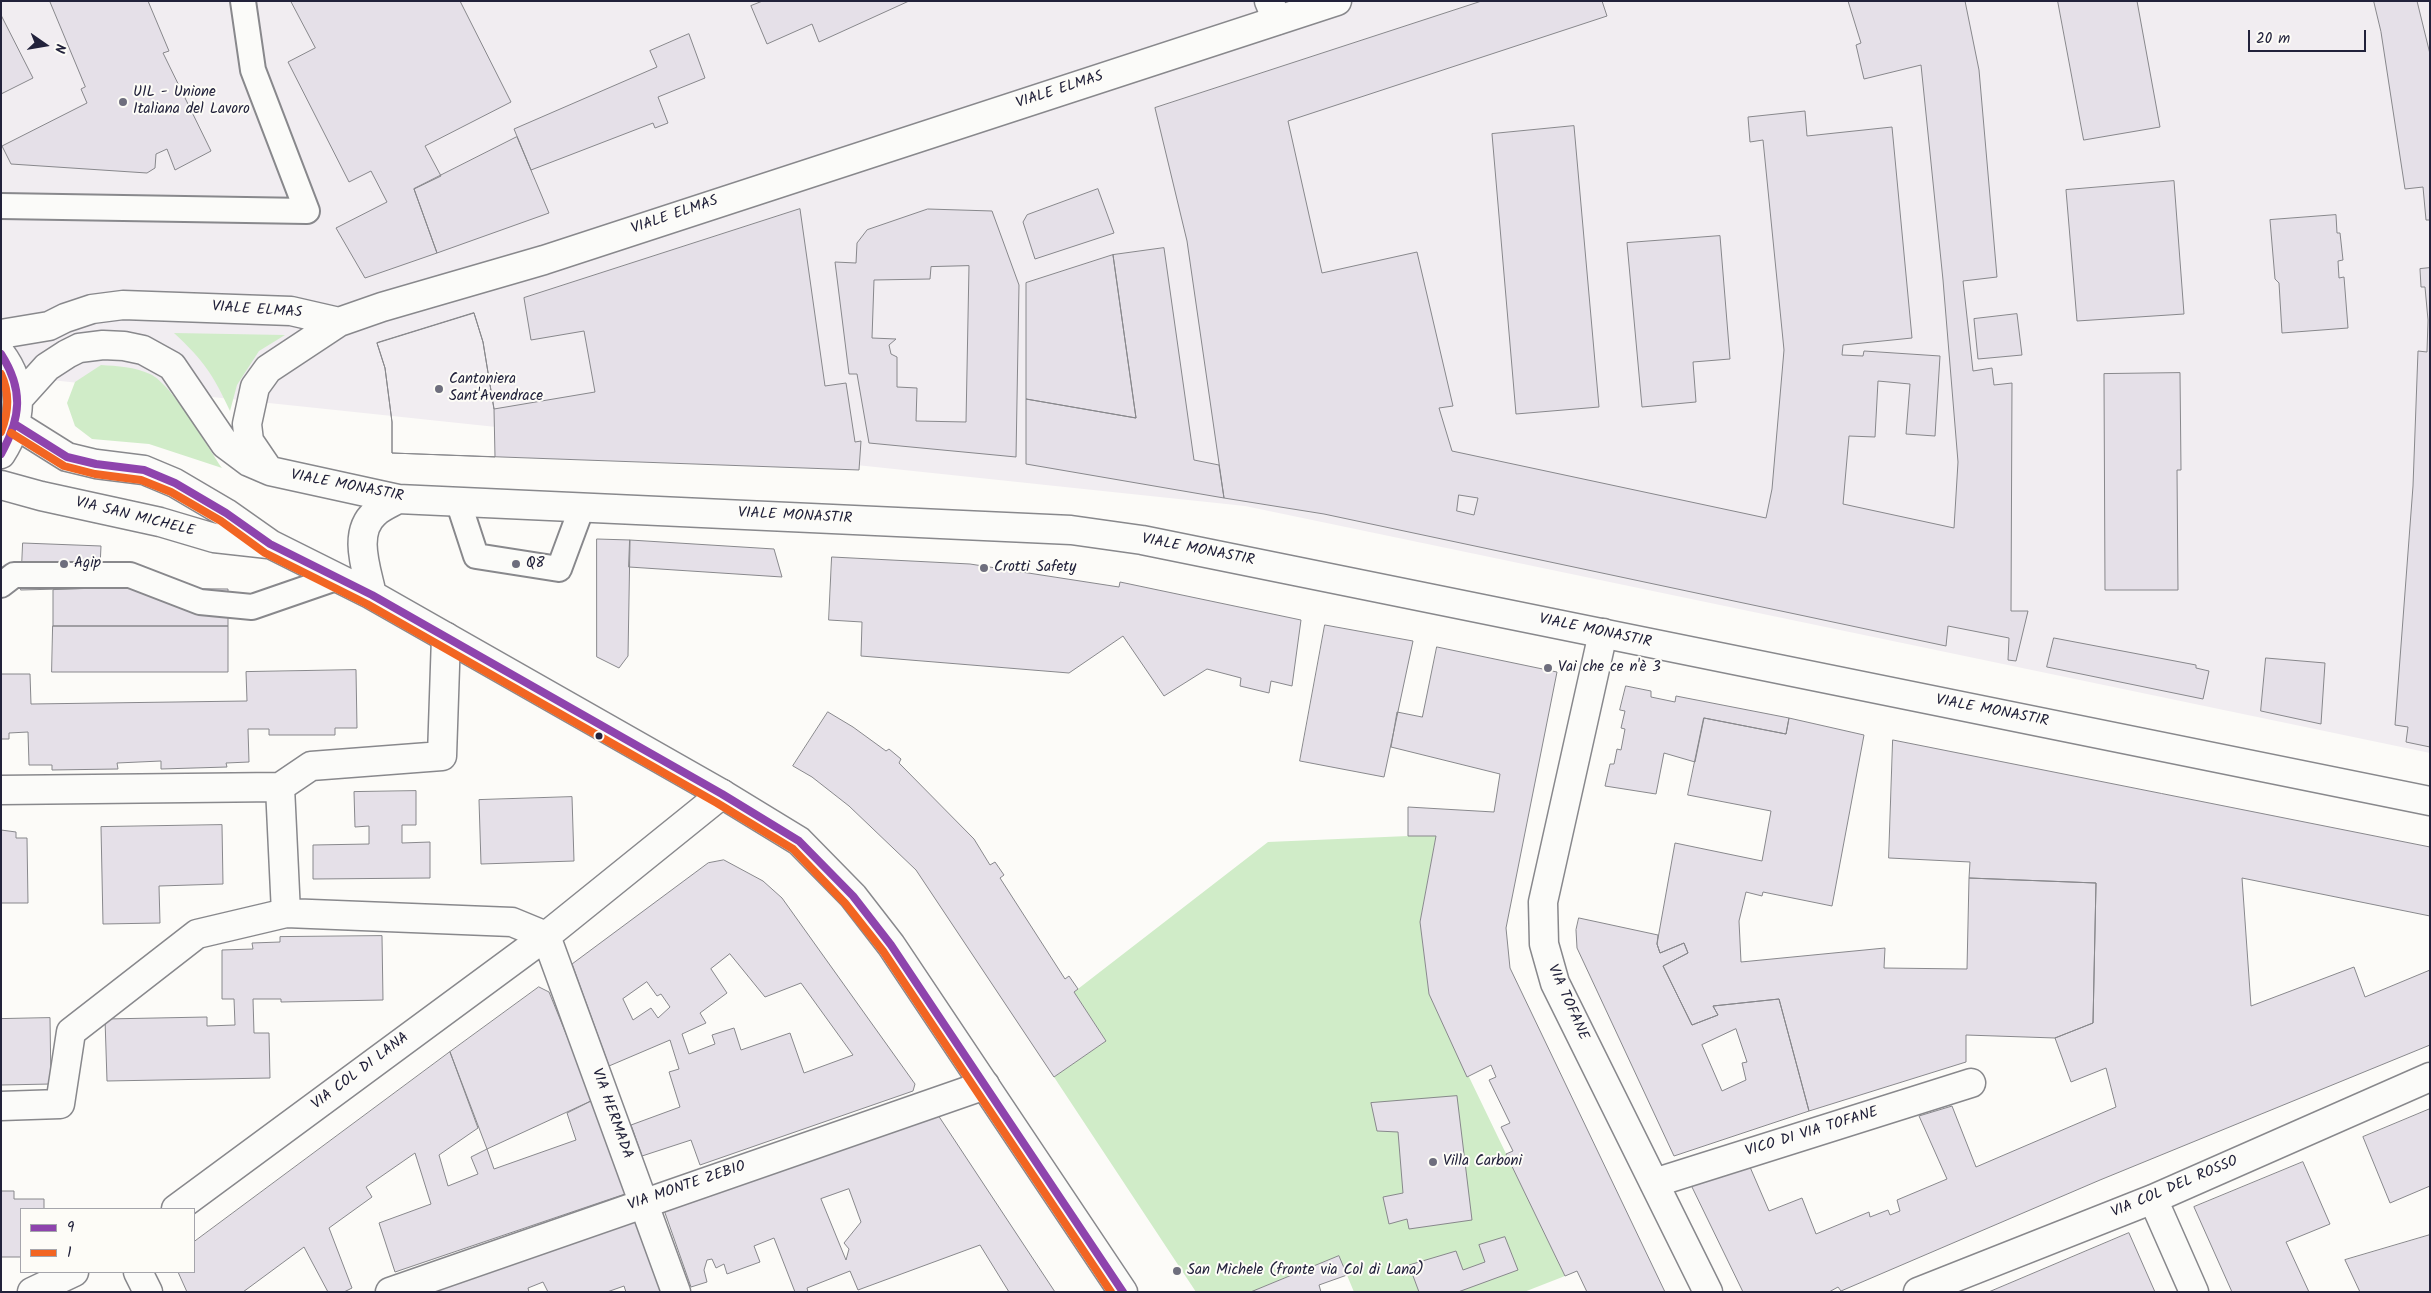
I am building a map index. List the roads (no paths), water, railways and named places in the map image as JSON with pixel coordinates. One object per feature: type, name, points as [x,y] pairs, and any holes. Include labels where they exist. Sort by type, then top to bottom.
[{"type":"street","name":"VIALE ELMAS","points":[[1,334],[49,326],[65,318],[92,309],[123,305],[291,311],[339,322],[382,307],[544,260],[1273,11],[1336,1]]},
{"type":"street","points":[[270,471],[249,441],[247,424],[255,387],[268,369],[339,322]]},
{"type":"street","name":"VIALE MONASTIR","points":[[19,398],[47,367],[78,348],[103,345],[143,350],[172,366],[225,444],[248,462],[270,471],[398,499],[1071,530],[1142,540],[2430,801]]},
{"type":"street","points":[[1,354],[14,375],[19,398],[16,425],[1,454]]},
{"type":"street","name":"VIA SAN MICHELE","points":[[16,425],[67,456],[96,464],[144,470],[175,483],[226,513],[270,544],[372,595],[722,794],[799,841],[853,896],[891,945],[1123,1292]]},
{"type":"street","name":"VIA SAN MICHELE","points":[[1,485],[41,496],[160,522],[214,538],[270,544]]},
{"type":"street","points":[[372,595],[362,549],[364,531],[374,513],[398,499]]},
{"type":"street","name":"VIA TOFANE","points":[[1603,633],[1543,902],[1544,944],[1555,983],[1708,1292]]},
{"type":"street","points":[[1,790],[280,787],[311,766],[442,756],[446,637]]},
{"type":"street","points":[[280,787],[286,913]]},
{"type":"street","name":"VIA COL DI LANA","points":[[177,1208],[546,936],[722,794]]},
{"type":"street","points":[[1,1106],[60,1104],[71,1032],[197,934],[286,913],[512,922],[546,936]]},
{"type":"street","name":"VIA HERMADA","points":[[546,936],[676,1292]]},
{"type":"street","name":"VIA COL DEL ROSSO","points":[[1918,1292],[2154,1199],[2430,1077]]},
{"type":"street","name":"VICO DI VIA TOFANE","points":[[1654,1183],[1971,1084]]},
{"type":"street","name":"VIA MONTE ZEBIO","points":[[390,1292],[644,1202],[985,1085]]},
{"type":"street","points":[[2154,1199],[2194,1292]]},
{"type":"street","points":[[32,1292],[72,1273]]},
{"type":"street","points":[[138,1273],[148,1292]]},
{"type":"lane","points":[[1,206],[307,212],[253,70],[243,1]]},
{"type":"lane","points":[[458,501],[476,556],[559,569],[582,507]]},
{"type":"lane","points":[[1,585],[14,575],[130,575],[200,602],[252,607],[336,578]]},
{"type":"place","name":"UIL - Unione Italiana del Lavoro","points":[[123,102]]},
{"type":"place","name":"Cantoniera Sant'Avendrace","points":[[439,389]]},
{"type":"place","name":"Agip","points":[[64,564]]},
{"type":"place","name":"Q8","points":[[516,564]]},
{"type":"place","name":"Crotti Safety","points":[[984,568]]},
{"type":"place","name":"Vai che ce n'è 3","points":[[1548,668]]},
{"type":"place","name":"Villa Carboni","points":[[1433,1162]]},
{"type":"place","name":"San Michele (fronte via Col di Lana)","points":[[1177,1271]]}]
